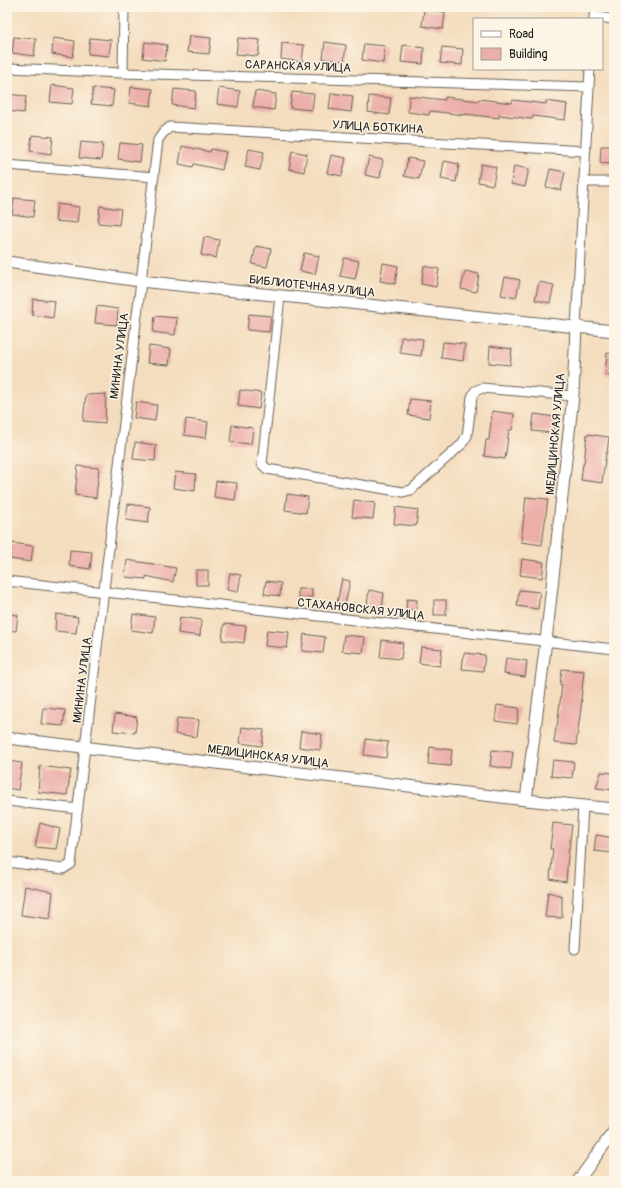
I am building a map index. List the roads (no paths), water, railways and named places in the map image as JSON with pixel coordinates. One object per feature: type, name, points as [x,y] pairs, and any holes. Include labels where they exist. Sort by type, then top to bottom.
[{"type":"street","points":[[123,73],[124,7]]},
{"type":"street","points":[[594,18],[595,7]]},
{"type":"street","points":[[603,18],[614,19]]},
{"type":"street","name":"САРАНСКАЯ УЛИЦА","points":[[7,68],[123,73],[589,87]]},
{"type":"street","name":"МЕДИЦИНСКАЯ УЛИЦА","points":[[526,800],[546,641],[573,396],[590,70]]},
{"type":"street","name":"УЛИЦА БОТКИНА","points":[[170,127],[585,150]]},
{"type":"street","name":"МИНИНА УЛИЦА","points":[[7,862],[63,869],[71,864],[158,140],[170,127]]},
{"type":"street","points":[[7,165],[154,177]]},
{"type":"street","points":[[583,182],[614,182]]},
{"type":"street","name":"БИБЛИОТЕЧНАЯ УЛИЦА","points":[[7,262],[140,280],[280,296],[614,331]]},
{"type":"street","points":[[280,296],[262,464],[267,469],[403,492],[411,490],[461,445],[467,436],[472,397],[475,391],[482,388],[573,396]]},
{"type":"street","points":[[7,581],[104,592]]},
{"type":"street","name":"СТАХАНОВСКАЯ УЛИЦА","points":[[104,592],[546,641],[614,650]]},
{"type":"street","name":"МЕДИЦИНСКАЯ УЛИЦА","points":[[7,738],[526,800],[614,809]]},
{"type":"street","points":[[7,801],[78,809]]},
{"type":"street","points":[[576,949],[583,806]]},
{"type":"street","points":[[578,1181],[614,1131]]}]
